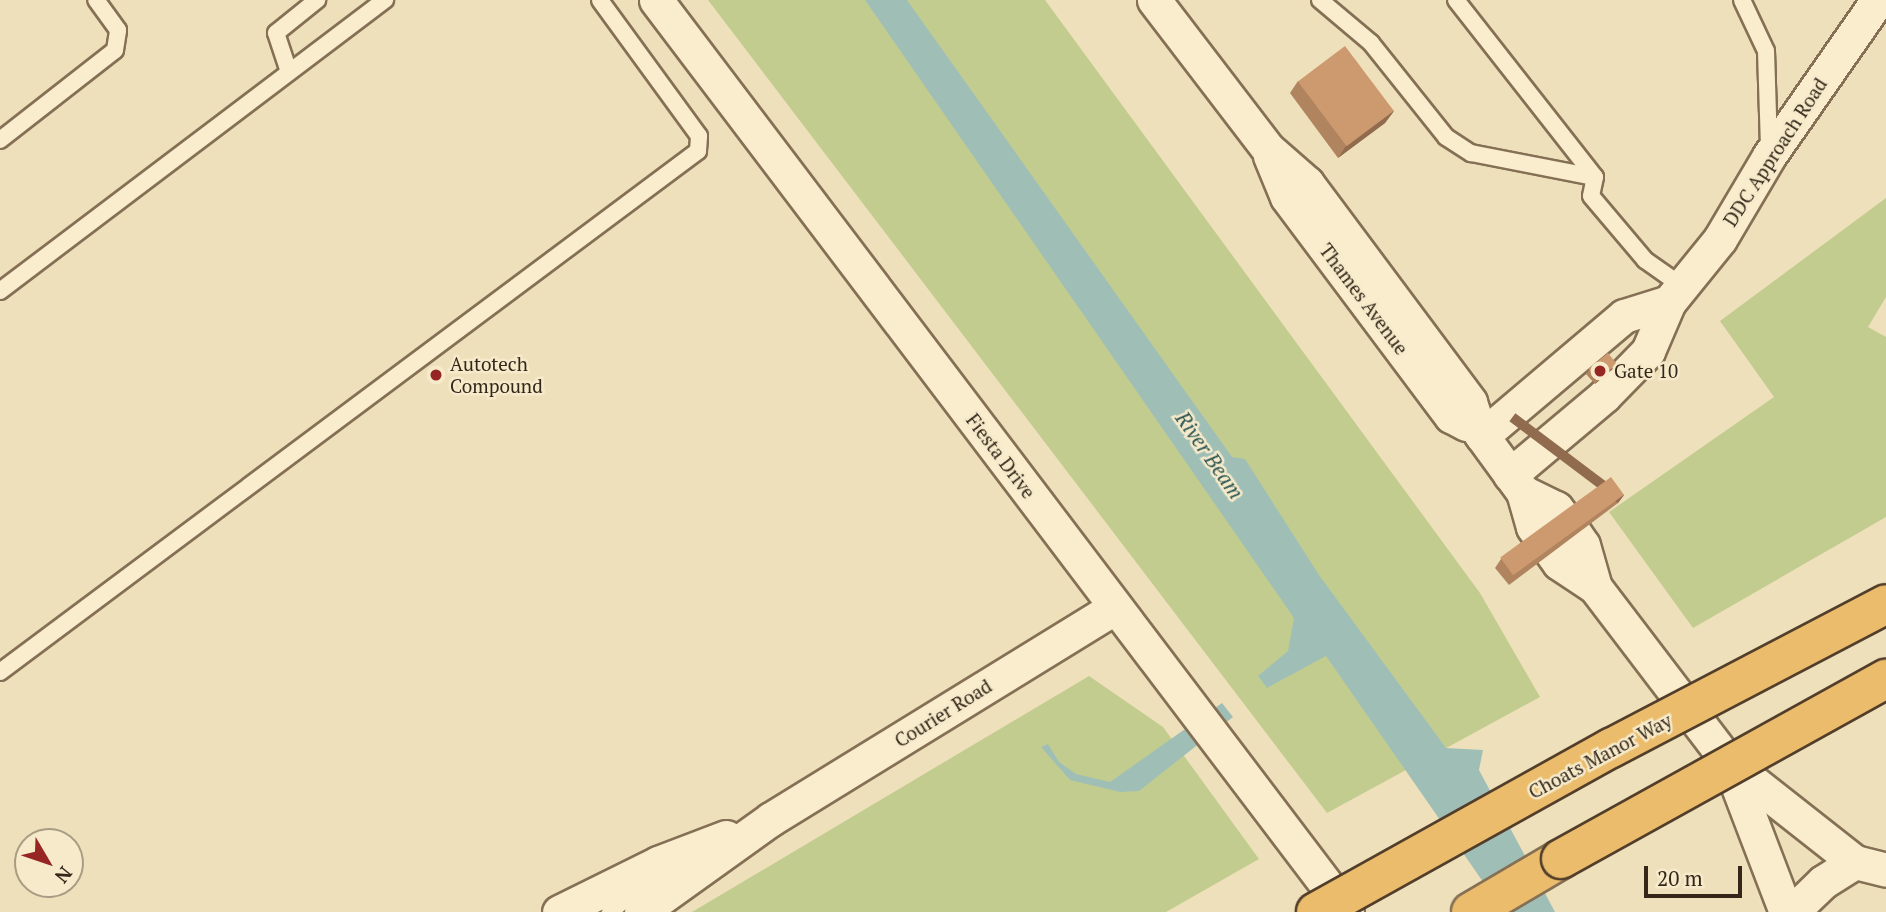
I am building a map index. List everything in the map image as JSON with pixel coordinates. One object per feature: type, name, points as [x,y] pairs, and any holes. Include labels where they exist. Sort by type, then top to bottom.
[{"type":"highway","name":"Choats Manor Way","points":[[1316,912],[1611,748],[1886,604]]},
{"type":"highway","points":[[1471,912],[1886,679]]},
{"type":"street","name":"Fiesta Drive","points":[[656,0],[1225,756],[1347,912]]},
{"type":"street","name":"Thames Avenue","points":[[1154,0],[1268,149],[1287,197],[1451,416],[1481,434],[1517,484],[1556,508],[1570,526],[1583,545],[1595,587],[1729,764],[1786,912]]},
{"type":"street","name":"DDC Approach Road","points":[[1517,484],[1648,351],[1675,294],[1720,239],[1769,156],[1878,0]]},
{"type":"street","points":[[1481,434],[1624,316],[1675,294]]},
{"type":"street","name":"Courier Road","points":[[559,912],[681,868],[771,819],[1115,607]]},
{"type":"street","name":"Thames Avenue","points":[[1729,764],[1871,866]]},
{"type":"street","points":[[1792,912],[1823,882],[1871,866]]},
{"type":"street","name":"Courier Road","points":[[641,912],[681,868]]},
{"type":"lane","points":[[0,140],[115,50],[118,30],[96,0]]},
{"type":"lane","points":[[289,72],[276,33],[317,0]]},
{"type":"lane","points":[[0,292],[384,0]]},
{"type":"lane","points":[[0,672],[698,151],[699,136],[600,0]]},
{"type":"lane","points":[[1320,0],[1371,43],[1446,137],[1463,148],[1500,162],[1595,177]]},
{"type":"lane","points":[[1456,0],[1595,177]]},
{"type":"lane","points":[[1742,0],[1766,51],[1769,156]]},
{"type":"lane","points":[[1595,177],[1591,196],[1675,294]]},
{"type":"lane","points":[[610,912],[681,868]]},
{"type":"lane","points":[[610,912],[681,868]]},
{"type":"green space","points":[[708,0],[1045,0],[1480,593],[1540,697],[1327,813]]},
{"type":"green space","points":[[1886,198],[1886,297],[1868,327],[1886,337],[1886,517],[1693,628],[1609,512],[1774,397],[1720,321]]},
{"type":"green space","points":[[1089,676],[1163,727],[1259,859],[1166,912],[692,912]]},
{"type":"water","name":"River Beam","points":[[865,0],[907,0],[1232,457],[1245,459],[1319,575],[1446,748],[1483,750],[1479,770],[1555,912],[1504,912],[1326,656],[1267,688],[1258,676],[1288,651],[1294,618]]},
{"type":"water","points":[[1222,703],[1233,717],[1139,791],[1120,792],[1070,780],[1041,747],[1048,744],[1059,762],[1076,774],[1110,782]]},
{"type":"building","points":[[1345,46],[1394,111],[1347,146],[1298,82]]},
{"type":"building","name":"Gate 10","points":[[1608,353],[1617,364],[1597,380],[1589,369]]},
{"type":"building","points":[[1611,477],[1624,495],[1513,575],[1500,558]]},
{"type":"place","name":"Gate 10","points":[[1600,371]]},
{"type":"place","name":"Autotech Compound","points":[[436,375]]}]
